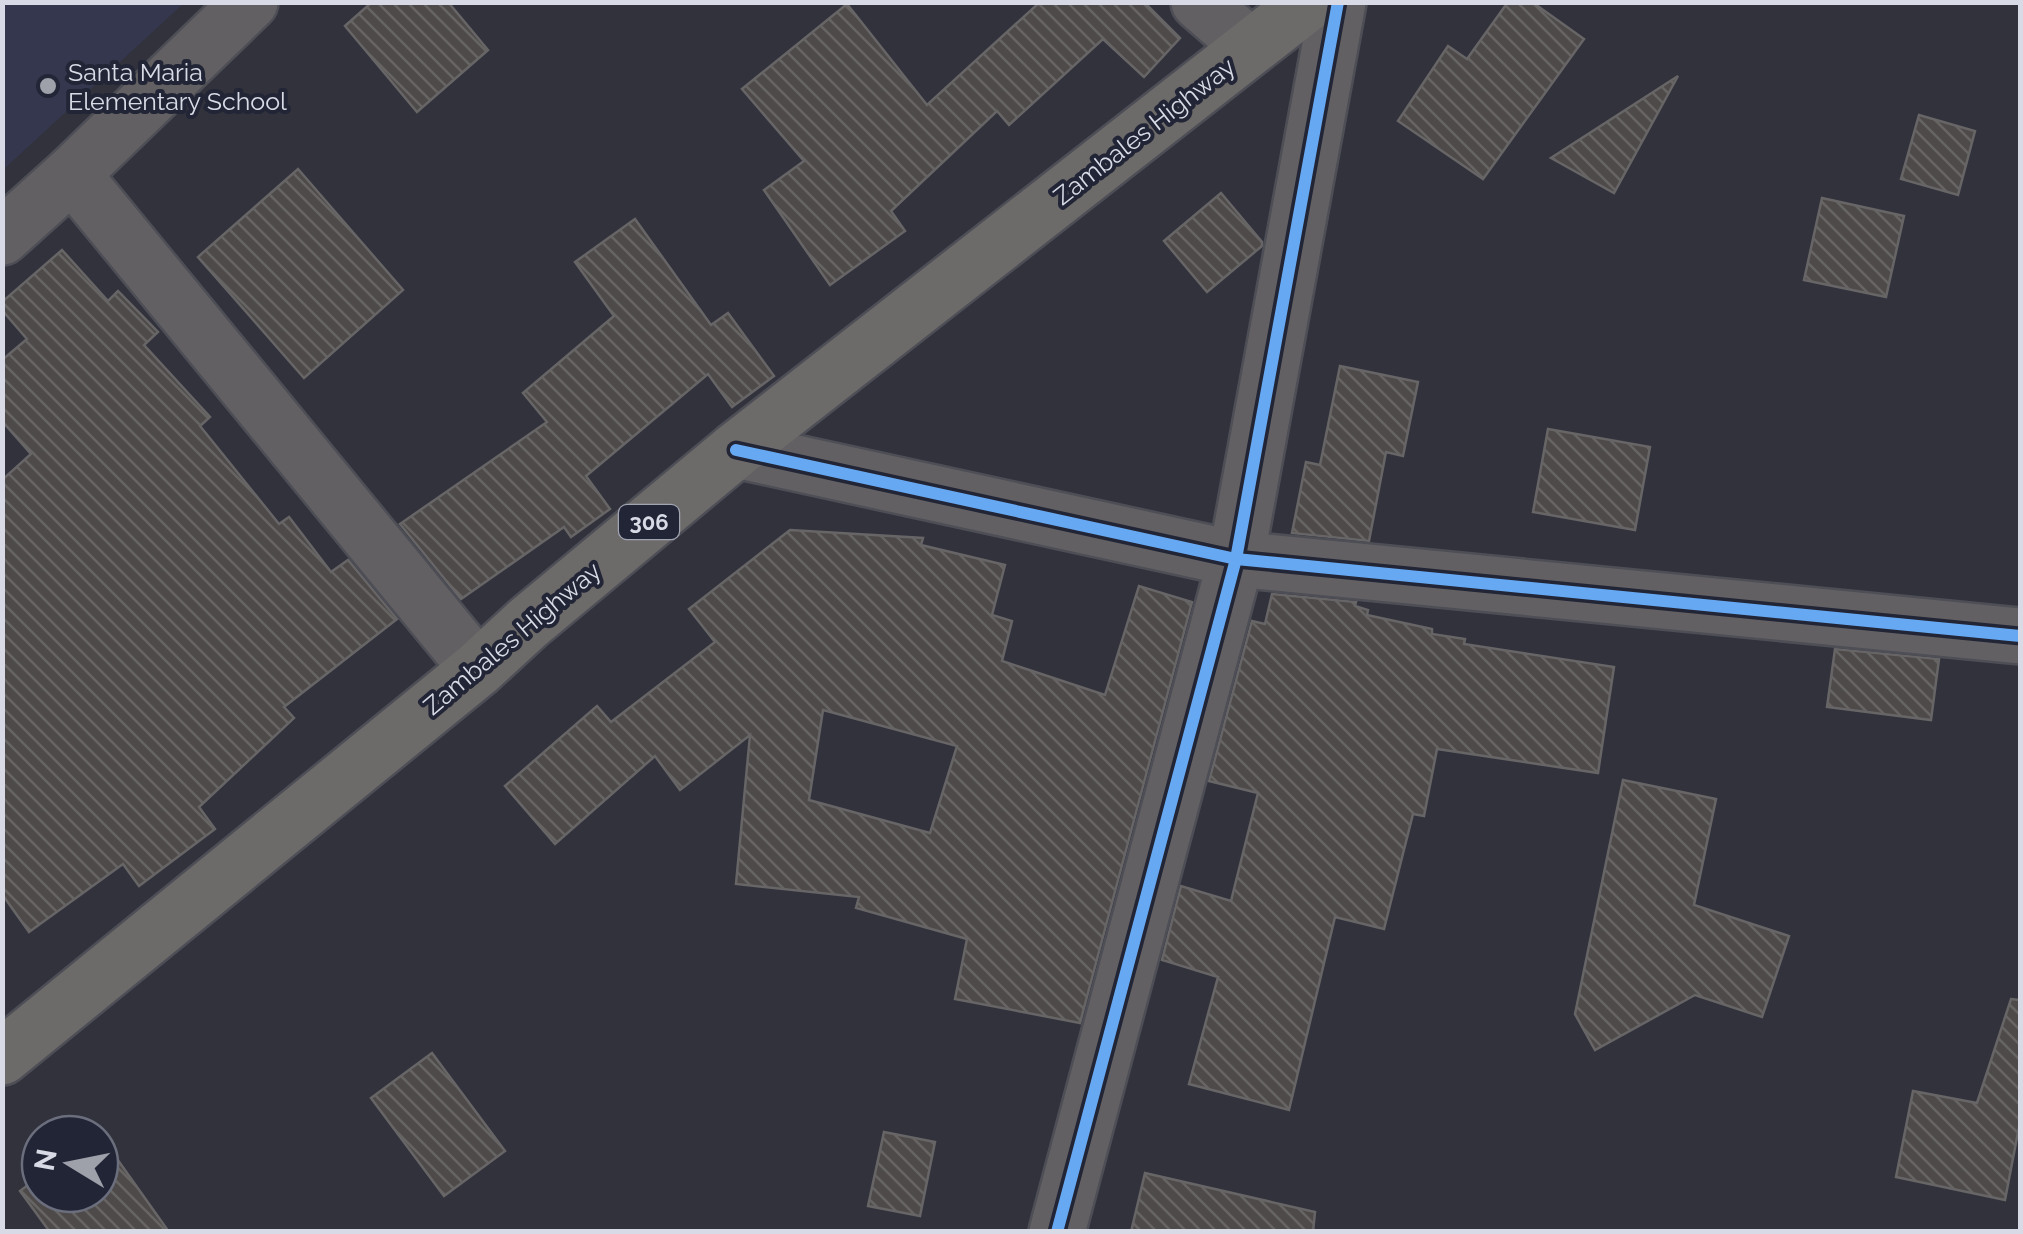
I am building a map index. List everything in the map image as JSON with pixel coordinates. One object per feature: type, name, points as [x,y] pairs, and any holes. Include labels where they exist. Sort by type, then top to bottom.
[{"type":"main road","name":"Zambales Highway","points":[[2,1056],[478,669],[528,622],[736,450],[1309,2]]},
{"type":"street","points":[[2,237],[250,2]]},
{"type":"street","points":[[1199,2],[1251,48]]},
{"type":"street","points":[[1056,1232],[1236,559],[1338,2]]},
{"type":"street","points":[[72,174],[478,669]]},
{"type":"street","points":[[736,450],[1236,559],[2020,636]]},
{"type":"shaded area","name":"Santa Maria Elementary School","points":[[3,2],[184,2],[184,3],[3,170]]},
{"type":"building","points":[[372,2],[448,2],[488,50],[417,112],[345,26]]},
{"type":"building","points":[[1040,2],[1144,2],[1180,38],[1144,77],[1103,39],[1009,125],[997,111],[891,211],[905,231],[830,285],[764,190],[804,161],[742,89],[847,4],[927,105]]},
{"type":"building","points":[[1508,2],[1532,2],[1584,39],[1483,179],[1398,121],[1448,46],[1467,59]]},
{"type":"building","points":[[1678,76],[1614,193],[1551,158]]},
{"type":"building","points":[[1919,115],[1975,131],[1958,195],[1901,179]]},
{"type":"building","points":[[298,169],[403,290],[304,378],[198,257]]},
{"type":"building","points":[[1221,193],[1262,246],[1207,292],[1164,241]]},
{"type":"building","points":[[1822,198],[1904,216],[1886,297],[1804,280]]},
{"type":"building","points":[[635,219],[711,325],[728,313],[774,376],[732,407],[708,374],[586,476],[610,509],[571,537],[564,527],[461,599],[400,524],[547,422],[523,393],[614,316],[575,262]]},
{"type":"building","points":[[62,250],[108,301],[118,291],[158,332],[144,345],[210,417],[200,426],[279,524],[289,517],[331,572],[348,560],[397,619],[284,707],[294,718],[199,807],[215,829],[139,886],[123,864],[29,932],[2,894],[2,480],[31,454],[2,421],[2,360],[27,339],[2,310],[2,302]]},
{"type":"building","points":[[1340,366],[1418,382],[1403,456],[1386,452],[1369,541],[1292,533],[1306,462],[1320,465]]},
{"type":"building","points":[[1548,429],[1650,447],[1635,530],[1533,512]]},
{"type":"building","points":[[790,530],[923,538],[921,545],[1005,565],[992,615],[1012,621],[1002,661],[1105,695],[1139,586],[1192,602],[1080,1023],[955,999],[967,939],[856,908],[859,897],[736,884],[750,735],[680,790],[655,756],[555,844],[505,786],[597,706],[611,722],[715,642],[689,609]],"holes":[[[823,710],[957,746],[930,833],[809,800]]]},
{"type":"building","points":[[1272,594],[1356,602],[1355,606],[1368,610],[1367,615],[1432,629],[1432,634],[1465,639],[1464,644],[1614,667],[1598,773],[1437,749],[1424,816],[1413,814],[1384,929],[1335,917],[1289,1110],[1189,1084],[1218,977],[1162,960],[1181,886],[1231,901],[1258,793],[1209,781],[1252,621],[1265,624]]},
{"type":"building","points":[[1835,649],[1939,659],[1931,720],[1827,707]]},
{"type":"building","points":[[1623,780],[1716,799],[1694,905],[1789,936],[1762,1017],[1695,995],[1595,1050],[1575,1014]]},
{"type":"building","points":[[2011,999],[2020,1000],[2020,1122],[2005,1200],[1896,1177],[1913,1091],[1977,1103]]},
{"type":"building","points":[[432,1053],[505,1151],[444,1196],[371,1098]]},
{"type":"building","points":[[884,1132],[935,1142],[920,1216],[868,1206]]},
{"type":"building","points":[[120,1163],[169,1232],[50,1232],[37,1214],[120,1214]]},
{"type":"building","points":[[1145,1173],[1315,1212],[1313,1232],[1131,1232]]},
{"type":"cycle path","points":[[1057,1232],[1236,559],[1338,2]]},
{"type":"cycle path","points":[[736,450],[1236,559],[2020,636]]},
{"type":"place","name":"Santa Maria Elementary School","points":[[48,86]]}]
